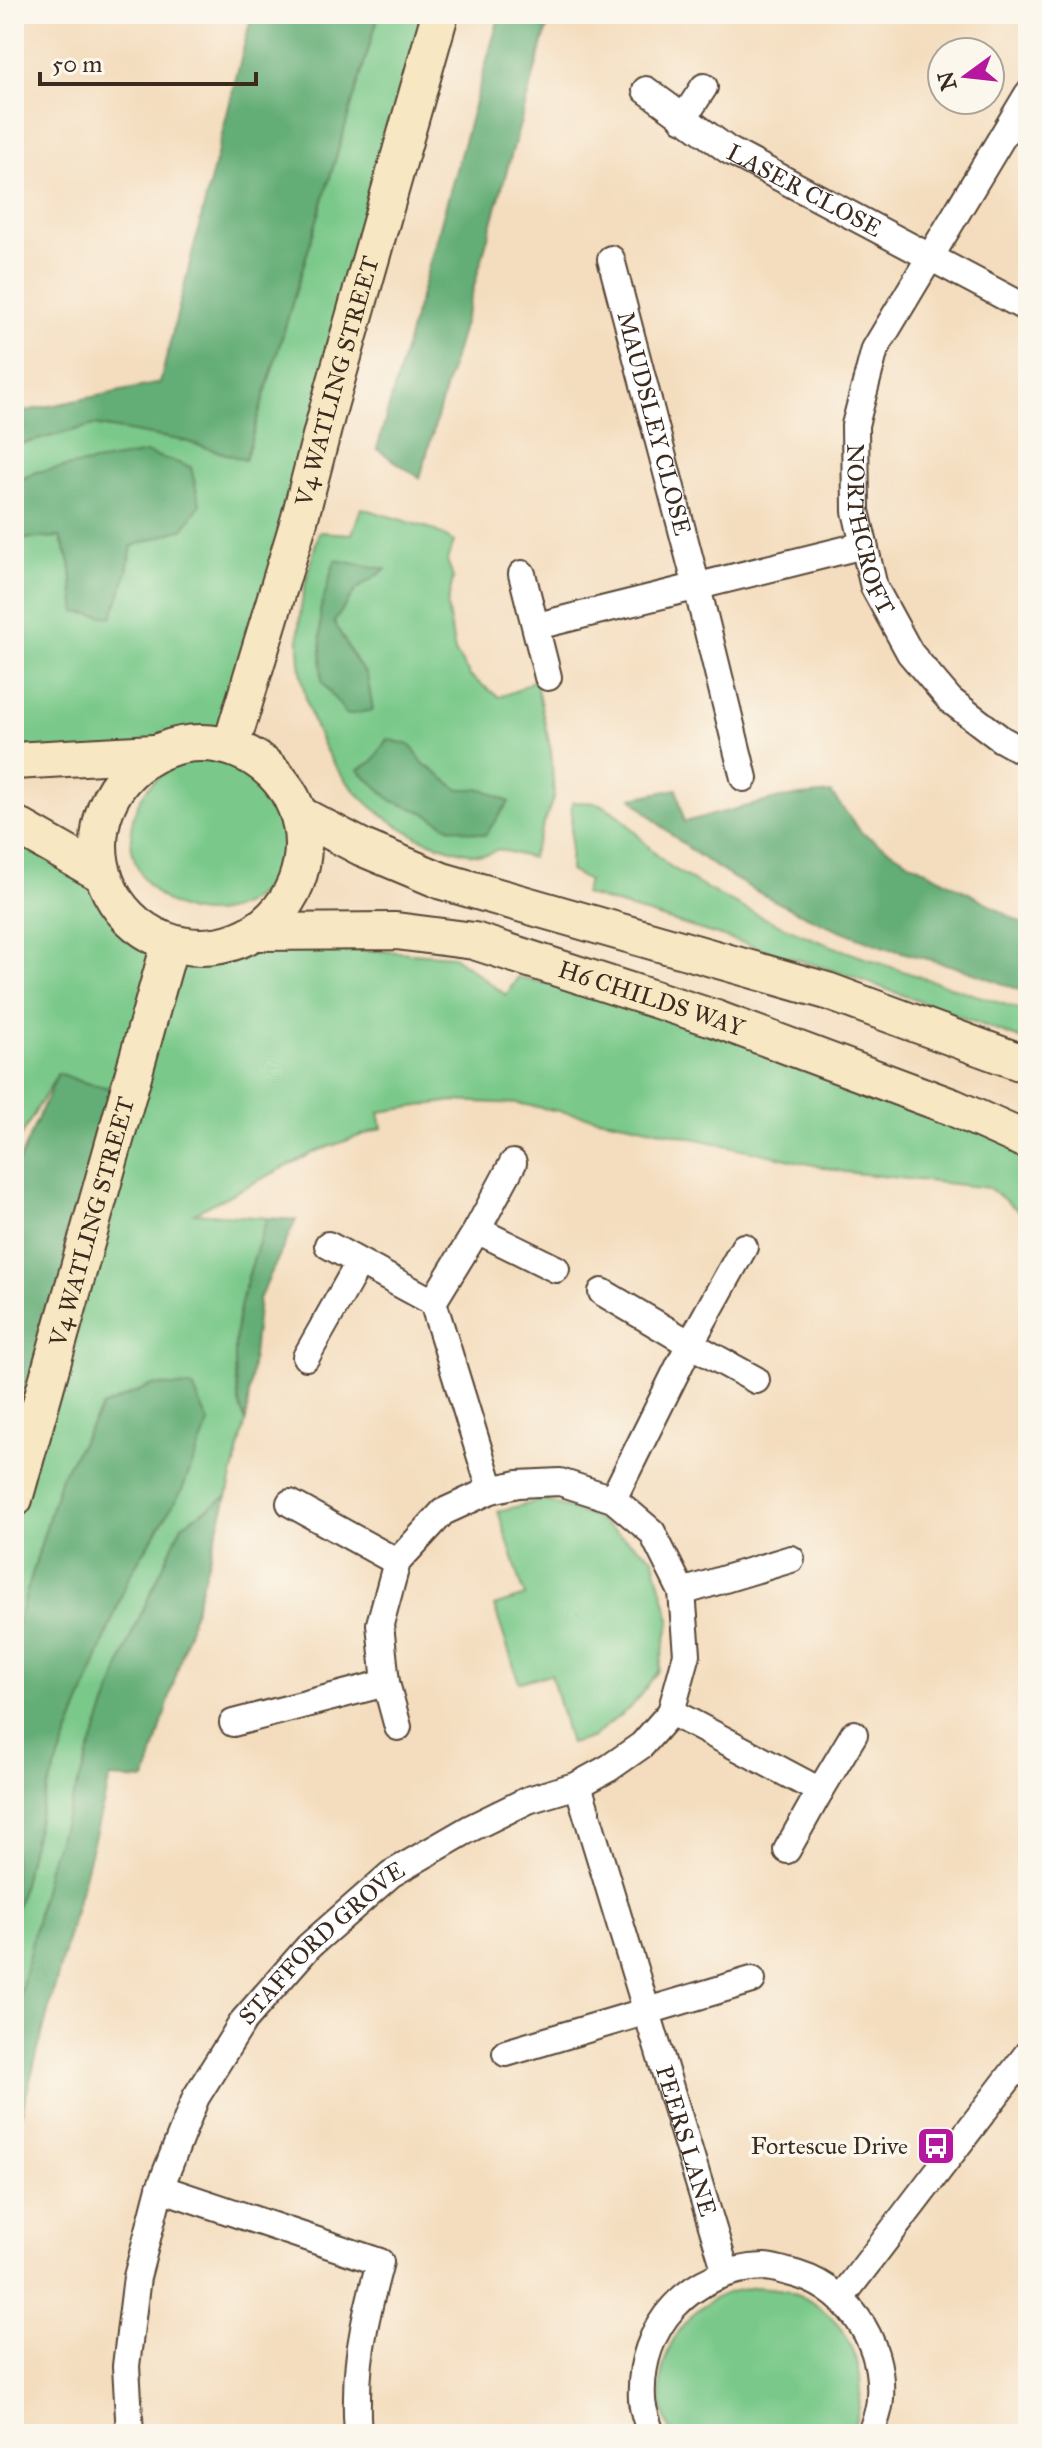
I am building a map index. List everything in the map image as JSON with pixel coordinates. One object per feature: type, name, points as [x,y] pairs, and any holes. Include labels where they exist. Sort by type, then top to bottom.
[{"type":"street","name":"V4 WATLING STREET","points":[[231,746],[299,521],[440,14]]},
{"type":"street","points":[[683,119],[704,87]]},
{"type":"street","name":"LASER CLOSE","points":[[646,90],[728,150],[1028,309]]},
{"type":"street","name":"NORTHCROFT","points":[[1028,94],[875,349],[855,425],[856,511],[874,587],[910,653],[950,700],[1001,739],[1028,754]]},
{"type":"street","name":"MAUDSLEY CLOSE","points":[[611,259],[744,778]]},
{"type":"street","points":[[537,626],[864,545]]},
{"type":"street","points":[[522,574],[548,677]]},
{"type":"street","points":[[14,761],[154,753],[185,743],[209,742],[231,746],[261,761],[285,785],[300,815],[304,848],[298,881],[282,909],[257,932],[232,944],[193,948],[170,944],[139,928],[113,898],[102,874],[98,846],[102,818],[113,792],[131,769],[154,753]]},
{"type":"street","points":[[300,815],[363,848],[442,881],[827,991],[1028,1065]]},
{"type":"street","points":[[14,824],[102,874]]},
{"type":"street","name":"H6 CHILDS WAY","points":[[257,932],[329,929],[396,931],[474,941],[716,1019],[952,1107],[1028,1141]]},
{"type":"street","name":"V4 WATLING STREET","points":[[14,1499],[170,944]]},
{"type":"street","points":[[433,1302],[513,1163]]},
{"type":"street","points":[[477,1230],[556,1269]]},
{"type":"street","points":[[328,1245],[433,1302],[491,1490]]},
{"type":"street","points":[[613,1499],[690,1344],[744,1247]]},
{"type":"street","points":[[306,1357],[359,1263]]},
{"type":"street","points":[[602,1292],[756,1380]]},
{"type":"street","name":"STAFFORD GROVE","points":[[130,2434],[126,2366],[137,2277],[160,2188],[196,2097],[244,2020],[309,1946],[391,1874],[469,1829],[528,1800],[578,1785],[609,1768],[642,1745],[671,1712],[687,1654],[682,1592],[652,1532],[613,1499],[560,1482],[518,1484],[491,1490],[443,1512],[397,1562],[380,1624],[386,1683],[398,1727]]},
{"type":"street","points":[[290,1503],[397,1562]]},
{"type":"street","points":[[682,1592],[791,1559]]},
{"type":"street","points":[[233,1723],[386,1683]]},
{"type":"street","points":[[671,1712],[820,1791]]},
{"type":"street","points":[[787,1850],[854,1734]]},
{"type":"street","name":"PEERS LANE","points":[[578,1785],[726,2272]]},
{"type":"street","points":[[506,2053],[752,1980]]},
{"type":"street","points":[[841,2298],[1028,2053]]},
{"type":"street","points":[[160,2188],[380,2262],[365,2318],[357,2373],[359,2434]]},
{"type":"street","points":[[651,2434],[642,2401],[644,2359],[661,2321],[689,2291],[726,2272],[766,2267],[806,2276],[841,2298],[865,2327],[878,2362],[880,2400],[871,2434]]},
{"type":"green space","points":[[252,14],[379,14],[245,460],[185,441],[94,425],[14,446],[14,416],[21,412],[160,383]]},
{"type":"green space","points":[[379,14],[440,14],[231,746],[209,742],[185,743],[154,753],[14,761],[14,539],[60,537],[70,562],[76,612],[126,576],[132,546],[183,529],[36,472],[14,483],[14,446],[94,425],[185,441],[245,460]]},
{"type":"green space","points":[[500,14],[551,14],[420,478],[377,449]]},
{"type":"green space","points":[[147,453],[191,467],[200,505],[183,529],[132,546],[112,617],[76,612],[70,562],[60,537],[14,539],[14,483],[36,472]]},
{"type":"green space","points":[[361,508],[432,529],[454,542],[447,560],[453,578],[447,606],[455,652],[471,677],[499,697],[535,679],[551,751],[554,796],[531,858],[498,849],[481,855],[466,853],[427,841],[405,830],[363,799],[330,758],[318,734],[309,709],[300,657],[299,629],[304,593],[319,532],[352,534]]},
{"type":"green space","points":[[335,560],[386,569],[356,590],[334,622],[367,676],[373,710],[347,715],[322,682],[320,611]]},
{"type":"green space","points":[[387,739],[410,745],[424,764],[458,789],[484,789],[509,802],[485,835],[449,827],[423,812],[392,801],[358,770],[373,761]]},
{"type":"green space","points":[[208,759],[237,765],[262,782],[279,807],[285,836],[279,865],[262,890],[237,907],[208,913],[179,907],[154,890],[137,865],[131,836],[137,807],[154,782],[179,765]]},
{"type":"green space","points":[[677,789],[684,822],[780,798],[831,793],[862,833],[1028,927],[1028,993],[847,933],[748,887],[687,847],[632,798]]},
{"type":"green space","points":[[572,802],[596,803],[612,811],[671,867],[755,914],[844,951],[1028,1012],[1028,1042],[854,977],[584,894],[588,881],[570,871]]},
{"type":"green space","points":[[14,824],[102,874],[113,898],[139,928],[170,944],[193,948],[232,944],[257,932],[354,949],[453,956],[506,995],[518,977],[716,1019],[1028,1141],[1028,1218],[989,1188],[845,1172],[630,1124],[521,1104],[453,1101],[379,1112],[382,1128],[317,1151],[194,1213],[267,1218],[238,1316],[235,1356],[237,1390],[246,1421],[227,1496],[182,1525],[48,1868],[14,2023],[14,1920],[44,1798],[129,1576],[182,1490],[61,1477],[14,1635],[14,1499],[128,1092],[58,1073],[14,1148]]},
{"type":"green space","points":[[58,1073],[128,1092],[14,1498],[14,1172]]},
{"type":"green space","points":[[267,1218],[296,1220],[259,1299],[246,1421],[237,1390],[235,1356],[238,1316]]},
{"type":"green space","points":[[152,1385],[193,1387],[209,1423],[182,1490],[129,1576],[44,1798],[14,1920],[14,1635],[61,1477],[102,1407]]},
{"type":"green space","points":[[227,1496],[146,1780],[110,1778],[14,2141],[14,2023],[48,1868],[131,1636],[182,1525]]},
{"type":"green space","points":[[544,1500],[593,1517],[653,1557],[670,1620],[659,1670],[632,1706],[591,1738],[570,1744],[551,1674],[519,1682],[494,1606],[525,1596],[498,1511]]},
{"type":"green space","points":[[754,2287],[787,2291],[811,2302],[829,2315],[843,2331],[859,2370],[861,2391],[850,2434],[671,2433],[661,2386],[662,2370],[673,2341],[692,2316],[717,2297]]},
{"type":"place","name":"Fortescue Drive","points":[[936,2146]]}]
